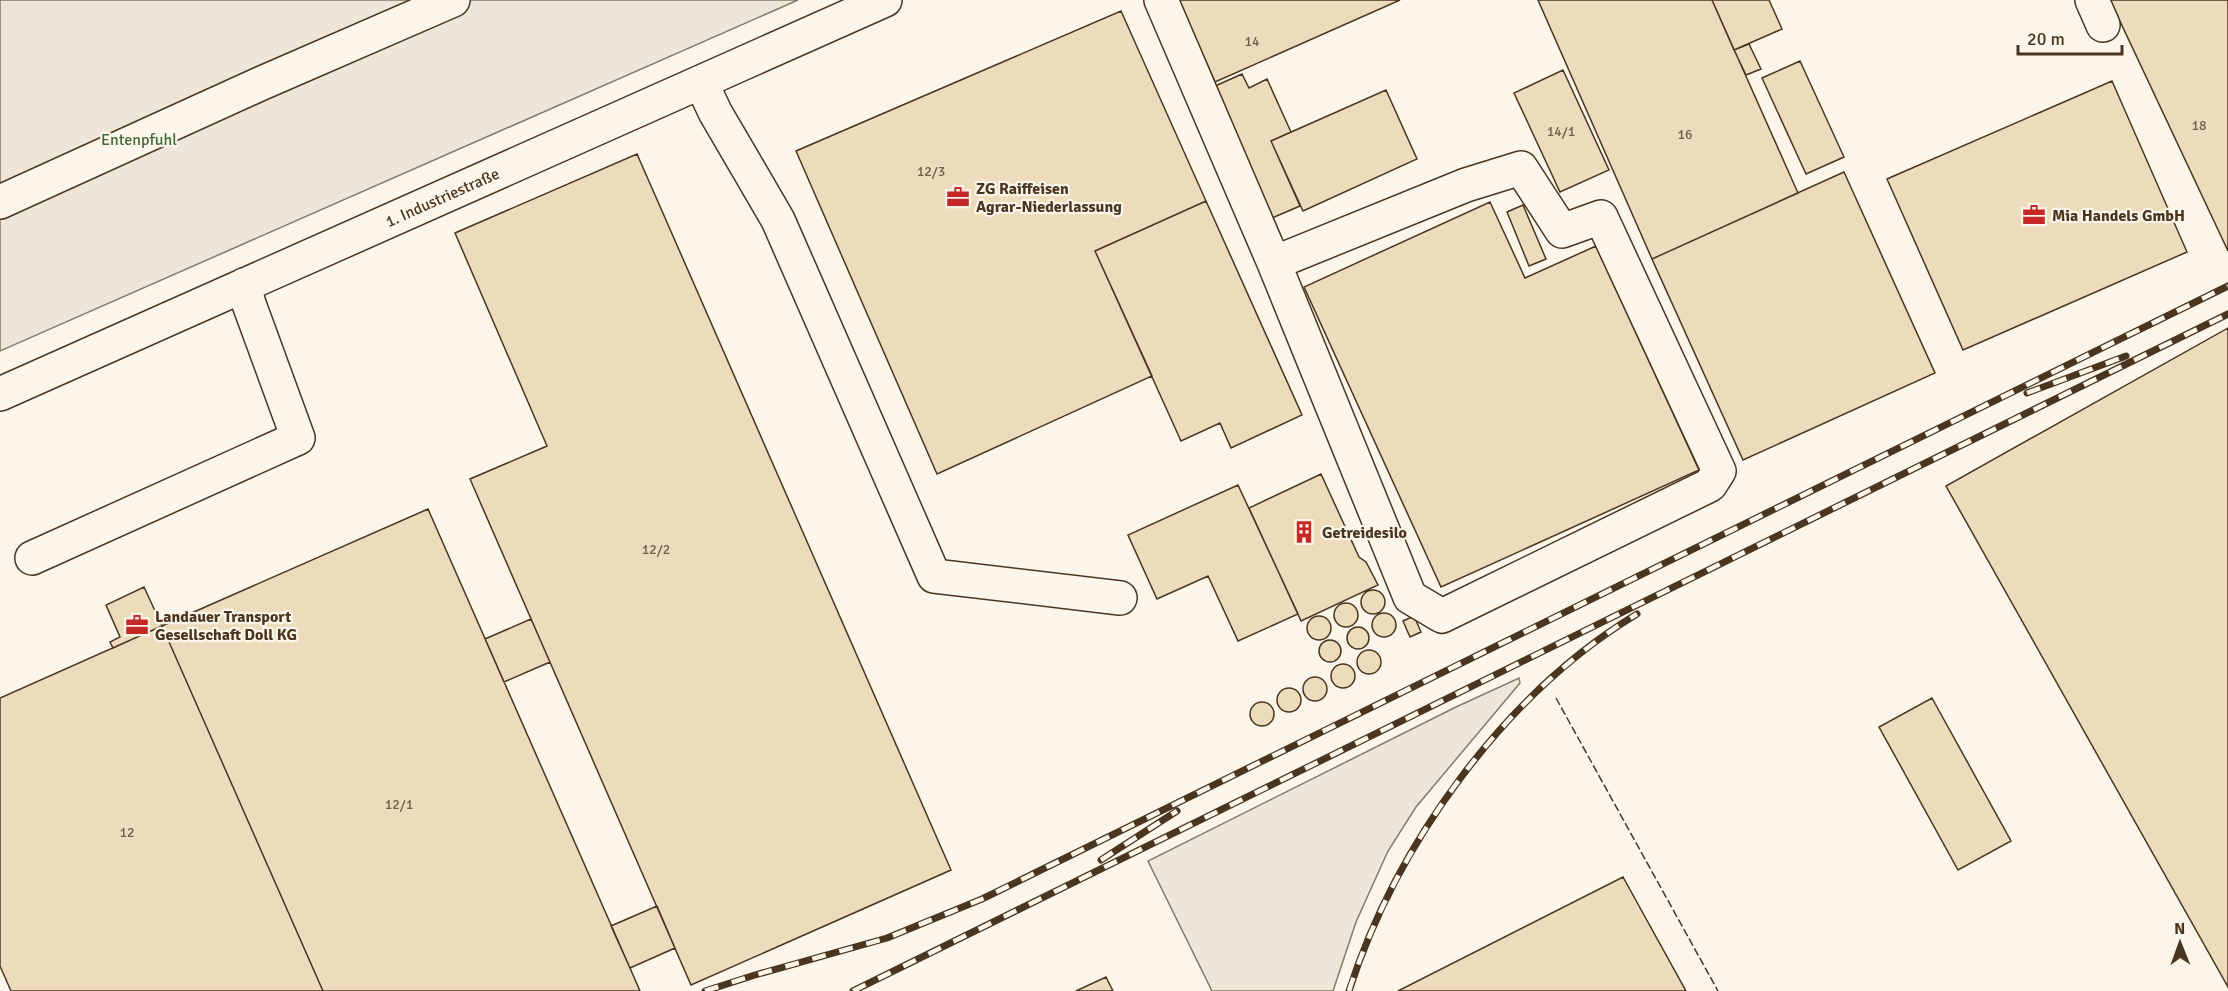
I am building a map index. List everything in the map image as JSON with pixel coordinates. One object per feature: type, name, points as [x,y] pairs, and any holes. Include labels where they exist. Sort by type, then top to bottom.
[{"type":"street","points":[[0,202],[262,83],[453,0]]},
{"type":"street","name":"1. Industriestraße","points":[[0,394],[885,0]]},
{"type":"street","points":[[1161,0],[1274,263],[1410,597],[1442,616],[1710,485],[1719,471],[1601,217],[1562,231],[1521,168],[1466,185],[1274,263]]},
{"type":"street","points":[[701,82],[715,112],[778,220],[934,576],[1120,598]]},
{"type":"street","points":[[32,558],[298,438],[244,285]]},
{"type":"green space","name":"Entenpfuhl","points":[[0,0],[798,0],[0,351]]},
{"type":"green space","points":[[1519,678],[1520,683],[1416,807],[1388,851],[1356,922],[1333,991],[1212,991],[1148,861],[1456,707]]},
{"type":"building","points":[[1178,0],[1400,0],[1215,82]]},
{"type":"building","points":[[1538,0],[1712,0],[1798,193],[1652,259]]},
{"type":"building","points":[[1712,0],[1769,0],[1782,29],[1734,50]]},
{"type":"building","points":[[2110,0],[2228,0],[2228,251]]},
{"type":"building","points":[[1121,11],[1206,201],[1095,251],[1152,376],[937,474],[796,151]]},
{"type":"building","points":[[1749,44],[1761,69],[1746,75],[1734,50]]},
{"type":"building","points":[[1800,61],[1844,157],[1806,174],[1762,78]]},
{"type":"building","points":[[1563,70],[1609,170],[1560,192],[1514,93]]},
{"type":"building","points":[[1242,74],[1249,88],[1267,79],[1291,132],[1271,141],[1300,206],[1272,218],[1213,87]]},
{"type":"building","points":[[2112,81],[2187,252],[1963,350],[1887,179]]},
{"type":"building","points":[[1386,90],[1417,159],[1303,211],[1271,141]]},
{"type":"building","points":[[637,154],[951,870],[691,985],[470,479],[547,446],[455,233]]},
{"type":"building","points":[[1844,172],[1935,373],[1743,460],[1652,259]]},
{"type":"building","points":[[1206,201],[1302,415],[1231,448],[1220,423],[1181,441],[1095,251]]},
{"type":"building","points":[[1490,202],[1525,278],[1596,246],[1699,470],[1441,587],[1304,287]]},
{"type":"building","points":[[1523,205],[1546,259],[1529,266],[1507,212]]},
{"type":"building","points":[[2228,328],[2228,987],[1946,486]]},
{"type":"building","name":"Getreidesilo","points":[[1321,474],[1359,557],[1366,562],[1378,585],[1301,621],[1249,508]]},
{"type":"building","points":[[1238,485],[1298,614],[1238,641],[1208,576],[1157,599],[1128,535]]},
{"type":"building","points":[[428,509],[640,991],[323,991],[162,626]]},
{"type":"building","points":[[144,587],[162,626],[113,648],[110,642],[120,637],[106,605]]},
{"type":"building","points":[[1373,590],[1381,594],[1385,602],[1381,610],[1373,614],[1365,610],[1361,602],[1365,594]]},
{"type":"building","points":[[1346,603],[1354,607],[1358,615],[1354,623],[1346,627],[1338,623],[1334,615],[1338,607]]},
{"type":"building","points":[[1384,613],[1392,617],[1396,625],[1392,633],[1384,637],[1376,633],[1372,625],[1376,617]]},
{"type":"building","points":[[1319,616],[1327,620],[1331,628],[1327,636],[1319,640],[1311,636],[1307,628],[1311,620]]},
{"type":"building","points":[[1414,616],[1421,632],[1410,637],[1403,621]]},
{"type":"building","points":[[531,619],[550,662],[504,682],[485,639]]},
{"type":"building","points":[[162,626],[323,991],[11,991],[0,966],[0,698]]},
{"type":"building","points":[[1354,627],[1362,627],[1369,634],[1369,642],[1362,649],[1354,649],[1347,642],[1347,634]]},
{"type":"building","points":[[1326,640],[1334,640],[1341,647],[1341,655],[1334,662],[1326,662],[1319,655],[1319,647]]},
{"type":"building","points":[[1369,650],[1377,654],[1381,662],[1377,670],[1369,674],[1361,670],[1357,662],[1361,654]]},
{"type":"building","points":[[1343,664],[1351,668],[1355,676],[1351,684],[1343,688],[1335,684],[1331,676],[1335,668]]},
{"type":"building","points":[[1315,677],[1323,681],[1327,689],[1323,697],[1315,701],[1307,697],[1303,689],[1307,681]]},
{"type":"building","points":[[1289,688],[1297,692],[1301,700],[1297,708],[1289,712],[1281,708],[1277,700],[1281,692]]},
{"type":"building","points":[[1932,698],[2011,841],[1958,870],[1879,727]]},
{"type":"building","points":[[1262,702],[1270,706],[1274,714],[1270,722],[1262,726],[1254,722],[1250,714],[1254,706]]},
{"type":"building","points":[[1623,877],[1686,991],[1398,991]]},
{"type":"building","points":[[657,906],[675,948],[630,968],[611,926]]},
{"type":"building","points":[[1106,977],[1113,991],[1076,991]]},
{"type":"railway","points":[[705,991],[887,938],[982,899],[2228,286]]},
{"type":"railway","points":[[853,991],[2228,314]]},
{"type":"railway","points":[[2027,393],[2126,356]]},
{"type":"railway","points":[[1349,991],[1369,936],[1395,882],[1426,829],[1461,778],[1500,730],[1542,686],[1588,647],[1637,614]]},
{"type":"railway","points":[[1101,860],[1177,811]]},
{"type":"fence","points":[[1556,698],[1718,991]]},
{"type":"place","name":"ZG Raiffeisen Agrar-Niederlassung","points":[[958,197]]},
{"type":"place","name":"Mia Handels GmbH","points":[[2034,215]]},
{"type":"place","name":"Getreidesilo","points":[[1304,532]]},
{"type":"place","name":"Landauer Transport Gesellschaft Doll KG","points":[[137,625]]}]
